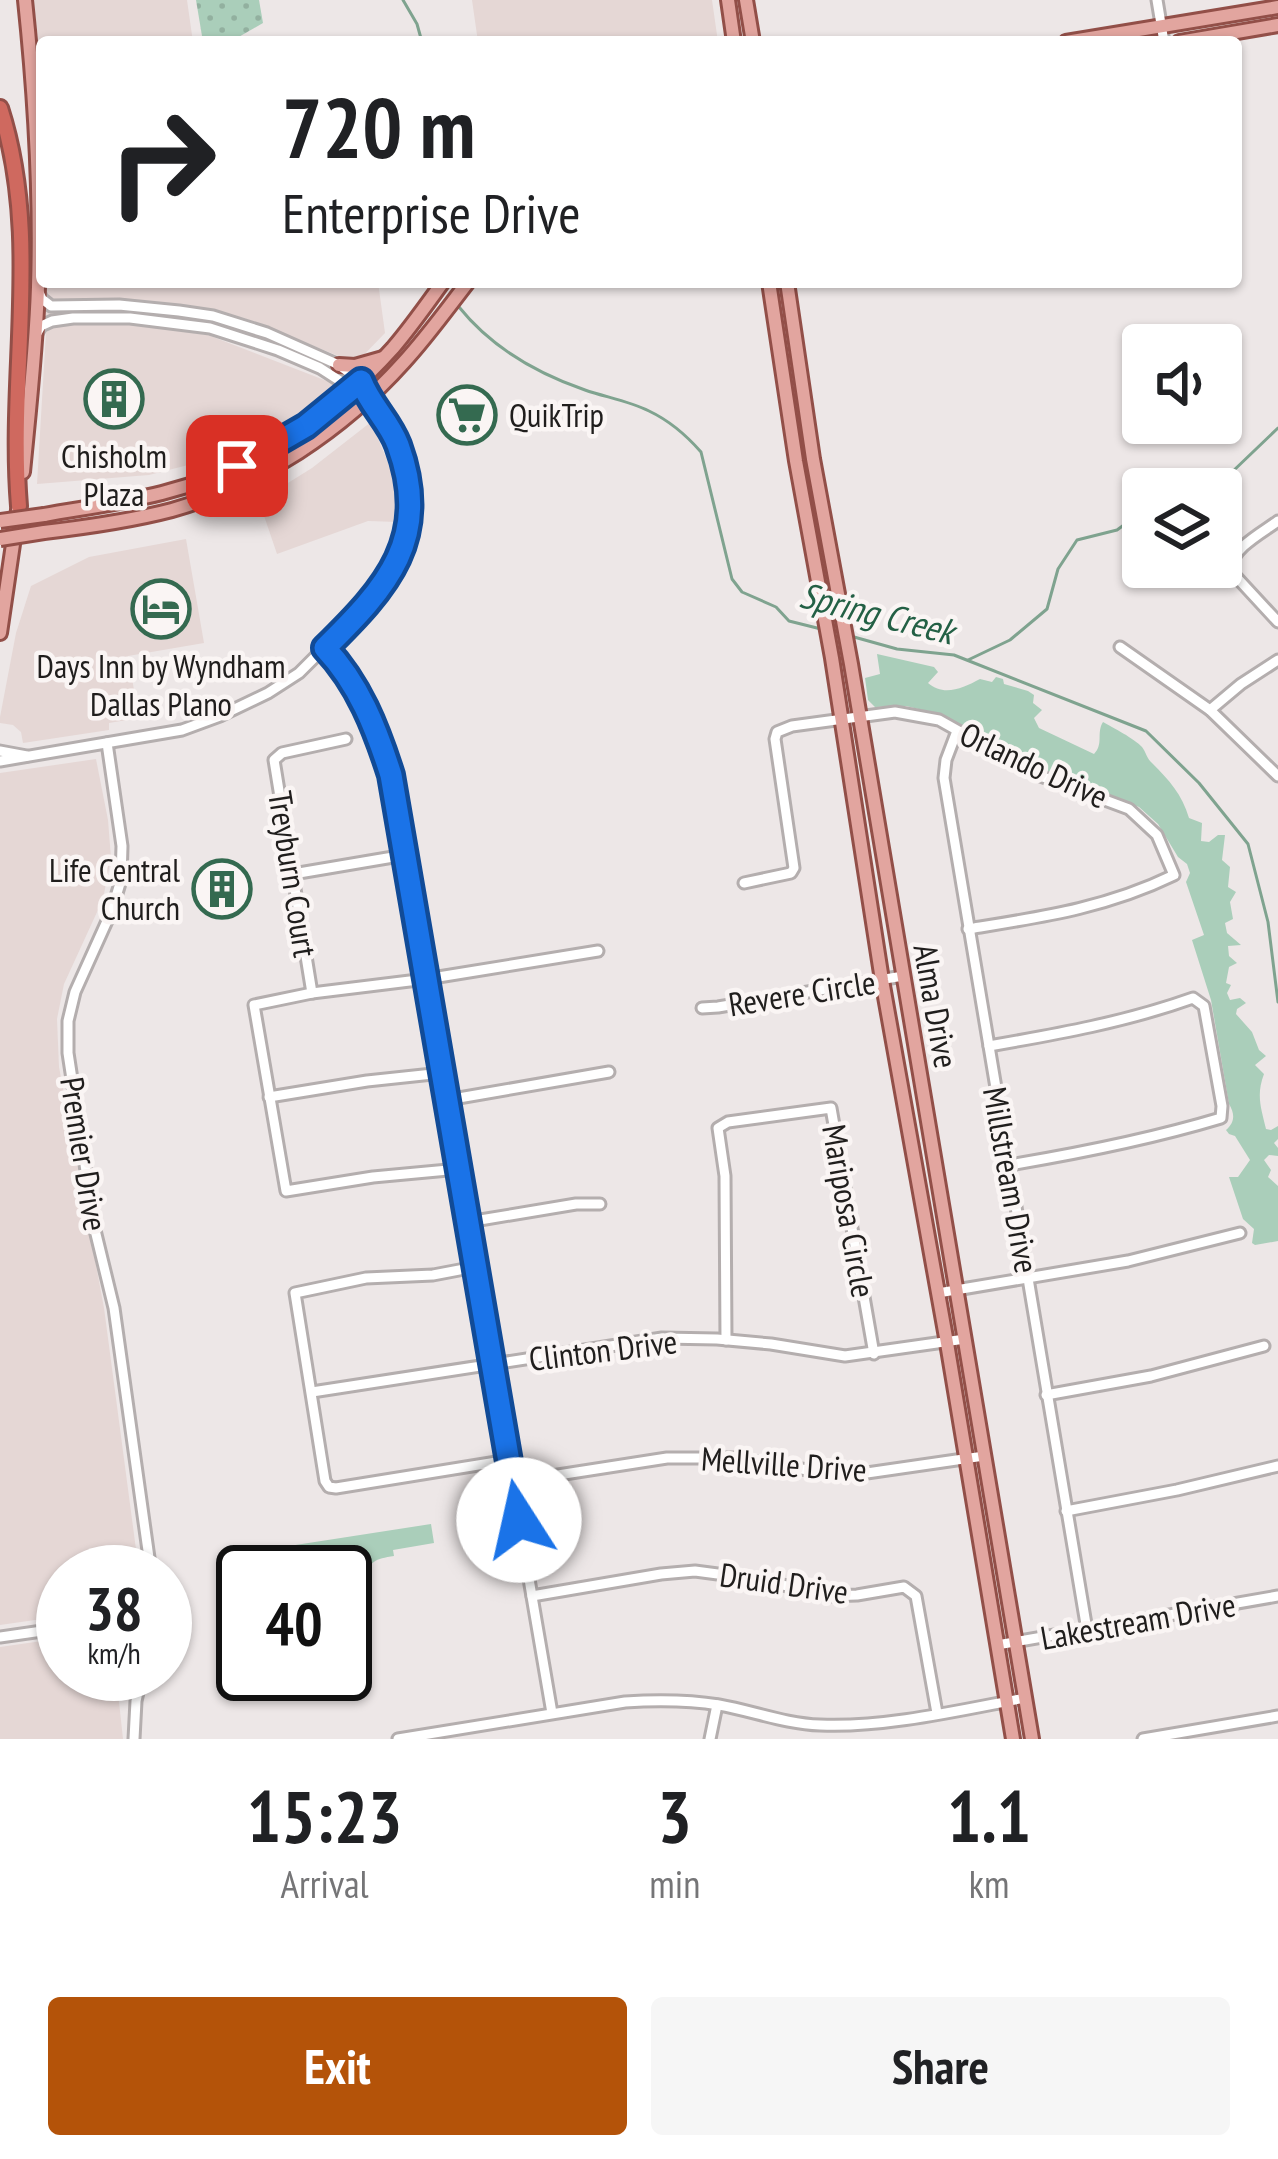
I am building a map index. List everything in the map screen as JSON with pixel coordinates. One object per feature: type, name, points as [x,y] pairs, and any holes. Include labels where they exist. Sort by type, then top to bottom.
[{"type":"highway","points":[[0,109],[15,158],[22,226],[14,453],[19,506]]},
{"type":"main road","points":[[25,0],[36,163]]},
{"type":"main road","points":[[728,0],[733,36]]},
{"type":"main road","points":[[746,0],[752,36]]},
{"type":"main road","points":[[1102,36],[1278,7]]},
{"type":"main road","points":[[1214,36],[1278,25]]},
{"type":"main road","points":[[0,634],[19,506],[38,288]]},
{"type":"main road","points":[[0,521],[163,493],[237,466],[284,440],[356,386],[439,288]]},
{"type":"main road","points":[[0,539],[143,517],[221,492],[291,457],[368,399],[463,288]]},
{"type":"main road","name":"Alma Drive","points":[[770,288],[882,980],[1013,1739]]},
{"type":"main road","name":"Alma Drive","points":[[788,288],[1032,1739]]},
{"type":"main road","points":[[772,303],[790,300]]},
{"type":"main road","points":[[338,365],[384,358]]},
{"type":"main road","points":[[806,517],[823,513]]},
{"type":"street","points":[[1157,0],[1163,36]]},
{"type":"street","points":[[0,761],[182,730],[285,683],[368,605],[389,578],[406,534],[410,491],[392,431],[338,365],[296,344],[130,312],[51,306],[38,288]]},
{"type":"street","points":[[36,335],[41,326],[60,320],[130,312]]},
{"type":"street","points":[[255,336],[356,386]]},
{"type":"street","points":[[1278,521],[1240,550],[1229,569],[1278,622]]},
{"type":"street","points":[[1120,646],[1210,710],[1278,776]]},
{"type":"street","points":[[325,648],[352,682],[391,775],[552,1713]]},
{"type":"street","points":[[1210,710],[1278,660]]},
{"type":"street","name":"Orlando Drive","points":[[744,883],[791,873],[794,868],[777,732],[895,712],[939,720],[1035,773],[1129,809],[1157,835],[1174,874],[1135,894],[1101,904],[968,928]]},
{"type":"street","name":"Millstream Drive","points":[[957,731],[944,778],[1087,1630]]},
{"type":"street","name":"Treyburn Court","points":[[312,993],[274,760],[283,753],[346,739]]},
{"type":"street","name":"Premier Drive","points":[[107,742],[122,846],[121,880],[75,992],[67,1039],[95,1230],[114,1308],[147,1545]]},
{"type":"street","points":[[0,751],[27,756]]},
{"type":"street","points":[[293,874],[405,855]]},
{"type":"street","points":[[458,1169],[286,1191],[254,1005],[598,951]]},
{"type":"street","name":"Revere Circle","points":[[701,1008],[903,976]]},
{"type":"street","points":[[988,1046],[1092,1028],[1192,998],[1204,1006],[1222,1106],[1221,1118],[1106,1149],[1009,1165]]},
{"type":"street","points":[[447,1100],[609,1072]]},
{"type":"street","points":[[269,1097],[442,1073]]},
{"type":"street","name":"Mariposa Circle","points":[[727,1340],[725,1175],[718,1128],[728,1121],[831,1108],[874,1354]]},
{"type":"street","points":[[468,1222],[600,1204]]},
{"type":"street","points":[[938,1293],[1128,1261],[1240,1233]]},
{"type":"street","points":[[475,1268],[366,1278],[296,1293],[325,1481],[329,1487],[509,1460]]},
{"type":"street","name":"Clinton Drive","points":[[312,1392],[662,1338],[727,1340],[845,1356],[965,1340]]},
{"type":"street","points":[[1046,1395],[1151,1376],[1264,1346]]},
{"type":"street","name":"Mellville Drive","points":[[513,1482],[667,1458],[733,1458],[860,1474],[984,1456]]},
{"type":"street","points":[[1066,1510],[1278,1466]]},
{"type":"street","name":"Druid Drive","points":[[532,1596],[695,1571],[763,1580],[827,1596],[904,1587],[916,1595],[937,1713]]},
{"type":"street","name":"Lakestream Drive","points":[[997,1646],[1278,1596]]},
{"type":"street","points":[[0,1637],[36,1632]]},
{"type":"street","points":[[398,1739],[637,1701],[717,1705],[815,1725],[868,1725],[1025,1698]]},
{"type":"street","points":[[134,1739],[136,1701]]},
{"type":"street","points":[[710,1739],[717,1705]]},
{"type":"street","points":[[1143,1739],[1278,1716]]},
{"type":"shaded area","points":[[33,0],[187,0],[192,36],[38,36]]},
{"type":"shaded area","points":[[472,0],[712,0],[717,36],[477,36]]},
{"type":"shaded area","points":[[46,288],[379,288],[385,333],[356,363],[244,318],[125,300],[125,323],[208,335],[332,383],[334,393],[247,450],[149,475],[37,484]]},
{"type":"shaded area","points":[[371,422],[397,484],[398,522],[368,521],[277,554],[259,501]]},
{"type":"shaded area","points":[[186,539],[204,643],[128,656],[139,718],[109,723],[109,730],[23,743],[13,725],[0,723],[16,633],[31,586],[89,557]]},
{"type":"shaded area","points":[[96,759],[108,820],[111,858],[103,899],[64,984],[57,1019],[59,1067],[104,1308],[135,1545],[36,1545],[36,1620],[0,1625],[0,773]]},
{"type":"shaded area","points":[[36,1642],[36,1701],[119,1701],[123,1739],[0,1739],[0,1647]]},
{"type":"green space","points":[[196,0],[259,0],[263,23],[240,36],[202,36]]},
{"type":"green space","points":[[877,654],[934,667],[938,672],[928,683],[940,690],[980,679],[1003,679],[1004,684],[1034,695],[1033,703],[1042,710],[1034,718],[1039,728],[1094,754],[1103,722],[1142,747],[1179,795],[1189,818],[1202,823],[1201,841],[1225,835],[1222,860],[1230,867],[1228,887],[1236,892],[1230,902],[1233,919],[1225,923],[1227,933],[1241,945],[1228,946],[1229,956],[1237,963],[1229,967],[1227,993],[1230,1000],[1240,998],[1246,1003],[1236,1014],[1266,1056],[1255,1065],[1264,1074],[1260,1095],[1266,1129],[1278,1126],[1274,1143],[1278,1156],[1264,1160],[1271,1170],[1268,1177],[1278,1186],[1278,1241],[1252,1243],[1254,1229],[1243,1219],[1229,1177],[1238,1177],[1250,1160],[1226,1130],[1233,1115],[1211,1000],[1192,940],[1204,935],[1186,882],[1187,864],[1139,807],[1028,763],[943,715],[906,706],[875,707],[868,700],[865,678],[880,674]]},
{"type":"green space","points":[[431,1524],[434,1543],[393,1550],[394,1556],[372,1565],[372,1545],[295,1545]]},
{"type":"waterway","name":"Spring Creek","points":[[403,0],[420,36]]},
{"type":"waterway","name":"Spring Creek","points":[[459,307],[485,334],[532,367],[641,408],[683,434],[701,452],[732,579],[742,592],[776,607],[789,621],[821,629]]},
{"type":"waterway","points":[[1236,468],[1278,428]]},
{"type":"waterway","points":[[968,660],[1010,640],[1047,609],[1058,569],[1077,540],[1122,526]]},
{"type":"waterway","name":"Spring Creek","points":[[854,637],[897,649],[954,655],[1146,731],[1199,783],[1248,844],[1268,922],[1278,1002]]},
{"type":"place","name":"Chisholm Plaza","points":[[114,399]]},
{"type":"place","name":"QuikTrip","points":[[467,415]]},
{"type":"place","name":"Days Inn by Wyndham Dallas Plano","points":[[161,609]]},
{"type":"place","name":"Life Central Church","points":[[222,889]]},
{"type":"route","points":[[237,466],[306,426],[361,381],[392,431],[404,464],[409,505],[396,564],[368,605],[325,648],[358,693],[391,775],[519,1520]]}]
